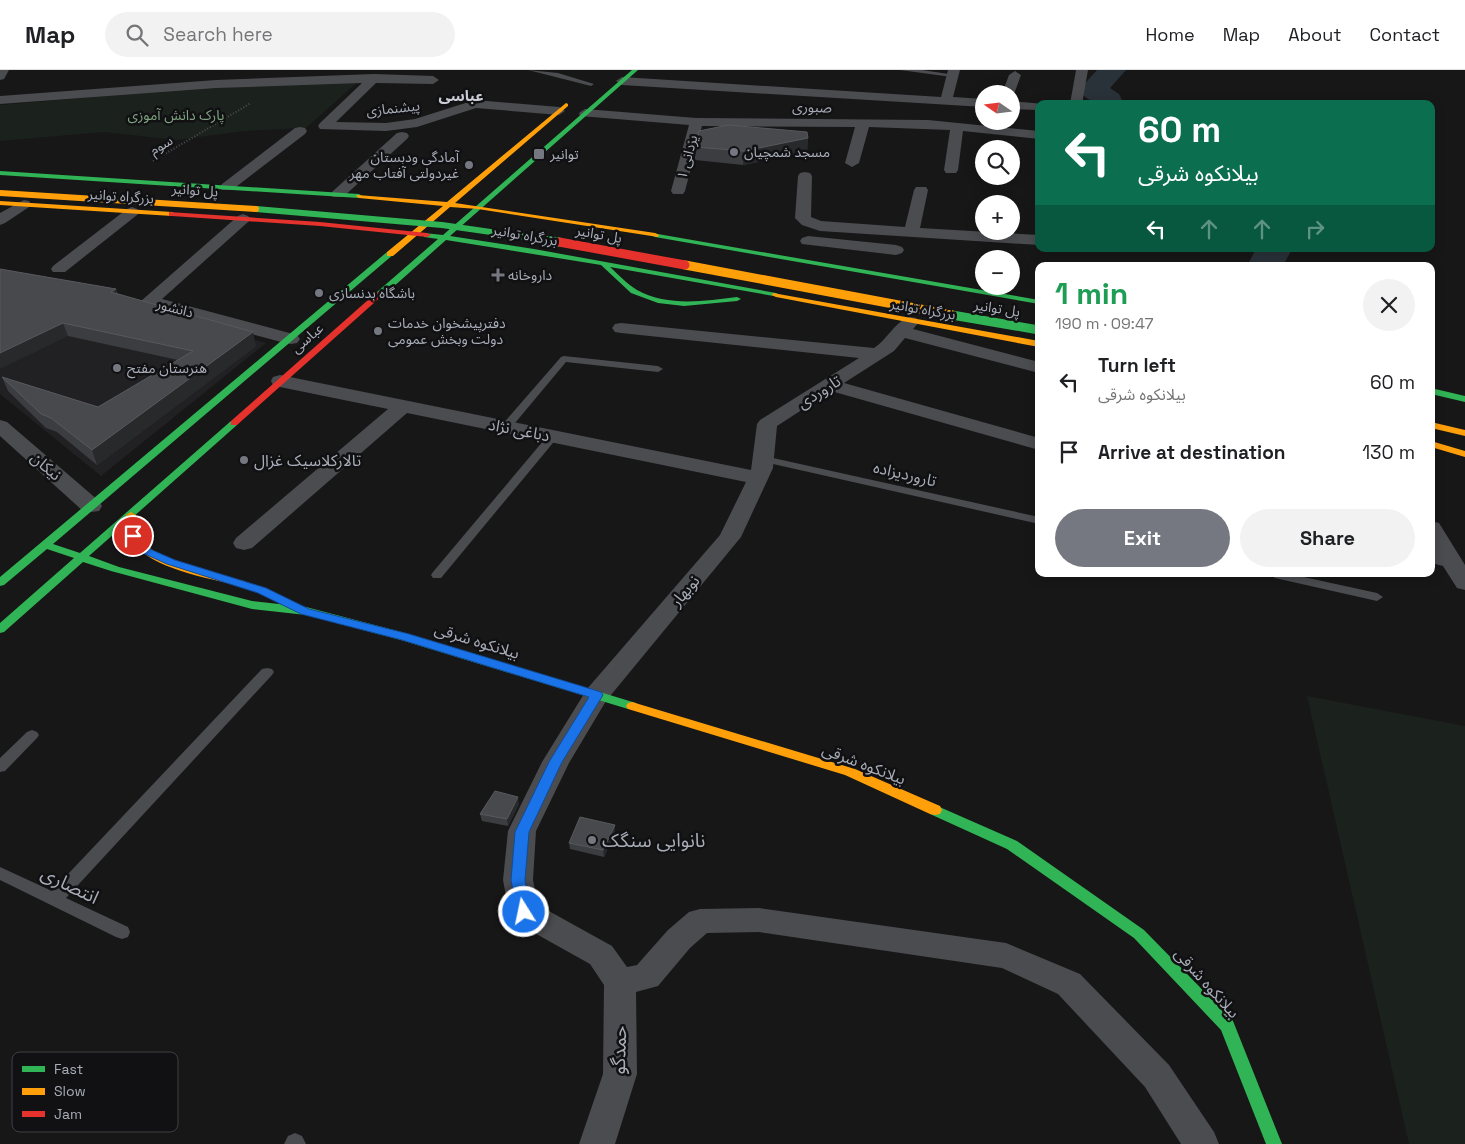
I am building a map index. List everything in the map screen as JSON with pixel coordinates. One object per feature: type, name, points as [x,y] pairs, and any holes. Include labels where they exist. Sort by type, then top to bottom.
[{"type":"main road","name":"عباسى","points":[[0,630],[84,558],[280,381],[635,70]]},
{"type":"main road","name":"عباسى","points":[[0,583],[602,75]]},
{"type":"main road","name":"بزرگراه توانیر","points":[[0,173],[338,194],[478,207],[570,220],[1035,301]]},
{"type":"main road","name":"پل توانیر","points":[[0,182],[328,203],[454,214],[590,234],[765,266]]},
{"type":"main road","name":"پل توانیر","points":[[0,192],[315,213],[442,225],[579,245],[920,310],[1035,329]]},
{"type":"main road","points":[[320,224],[339,219],[353,211],[358,203],[355,196]]},
{"type":"main road","name":"بزرگراه توانیر","points":[[0,202],[320,224],[444,238],[534,251],[786,299],[906,327],[1035,343]]},
{"type":"main road","points":[[534,251],[532,243],[538,232],[554,224],[570,220]]},
{"type":"main road","points":[[603,265],[634,291],[650,300],[677,304],[740,299],[786,299]]},
{"type":"main road","points":[[1435,392],[1465,399]]},
{"type":"main road","points":[[1435,426],[1465,433]]},
{"type":"main road","points":[[1435,445],[1465,454]]},
{"type":"main road","points":[[131,515],[133,536],[138,544],[148,552],[171,562],[253,587]]},
{"type":"main road","name":"بیلانکوه شرقی","points":[[45,545],[115,569],[252,605],[306,612],[405,636],[850,772],[1012,845],[1139,934],[1227,1026],[1274,1144]]},
{"type":"main road","name":"بیلانکوه شرقی","points":[[271,594],[306,612]]},
{"type":"street","points":[[0,76],[3,70]]},
{"type":"street","points":[[216,84],[219,70]]},
{"type":"street","points":[[1077,100],[1082,70]]},
{"type":"street","points":[[946,100],[953,73]]},
{"type":"street","points":[[0,100],[216,84],[288,81],[305,75],[433,80]]},
{"type":"street","points":[[692,85],[701,75]]},
{"type":"street","points":[[1011,85],[1015,75]]},
{"type":"street","points":[[102,92],[107,77]]},
{"type":"street","name":"پیشنمازی","points":[[374,78],[325,126],[386,127],[417,123],[475,104],[559,111]]},
{"type":"street","points":[[622,81],[831,89],[975,102]]},
{"type":"street","points":[[1020,105],[1035,106]]},
{"type":"street","name":"صبوری","points":[[585,113],[696,122],[928,124],[1035,135]]},
{"type":"street","name":"یزدانی ۱","points":[[678,191],[696,122]]},
{"type":"street","points":[[852,163],[863,124]]},
{"type":"street","points":[[951,170],[957,127]]},
{"type":"street","points":[[227,187],[300,132]]},
{"type":"street","points":[[338,194],[402,136]]},
{"type":"street","points":[[805,176],[803,218],[807,222],[820,226],[905,233],[1035,240]]},
{"type":"street","points":[[893,278],[896,250],[905,233],[921,190]]},
{"type":"street","points":[[0,220],[24,204]]},
{"type":"street","points":[[59,269],[132,212]]},
{"type":"street","name":"دانشور","points":[[243,219],[150,301],[290,338]]},
{"type":"street","points":[[808,241],[896,250]]},
{"type":"street","points":[[906,327],[1035,367]]},
{"type":"street","name":"تاروردی","points":[[761,469],[767,424],[878,354],[888,347],[906,327]]},
{"type":"street","points":[[621,328],[878,354]]},
{"type":"street","name":"دباغی نژاد","points":[[280,381],[553,436],[761,469]]},
{"type":"street","points":[[830,384],[1035,443]]},
{"type":"street","points":[[244,543],[403,406]]},
{"type":"street","name":"نیکان","points":[[0,426],[91,506]]},
{"type":"street","name":"نوبهار","points":[[620,982],[601,955],[524,912],[518,880],[522,832],[556,762],[596,695],[730,537],[761,469]]},
{"type":"street","points":[[1435,540],[1441,558],[1465,583]]},
{"type":"street","points":[[620,982],[647,976],[679,939],[700,921],[759,920],[1006,956],[1069,984],[1157,1076],[1201,1144]]},
{"type":"street","name":"حمدگو","points":[[597,1144],[620,1074],[620,982]]},
{"type":"lane","points":[[532,70],[591,84]]},
{"type":"lane","points":[[903,70],[953,73]]},
{"type":"lane","points":[[506,427],[564,359],[658,369]]},
{"type":"lane","points":[[437,575],[553,436]]},
{"type":"lane","name":"تاروردیزاده","points":[[761,469],[1035,520]]},
{"type":"lane","points":[[1288,577],[1377,597]]},
{"type":"lane","points":[[54,900],[267,672]]},
{"type":"lane","points":[[0,767],[32,736]]},
{"type":"lane","name":"انتصاری","points":[[0,873],[122,932]]},
{"type":"lane","points":[[293,1144],[295,1142],[297,1144]]},
{"type":"path","name":"سوم","points":[[121,181],[288,81]]},
{"type":"shaded area","name":"هنرستان مفتح","points":[[0,277],[86,292],[266,343],[101,476],[0,394]]},
{"type":"green space","name":"پارک دانش آموزی","points":[[360,80],[306,128],[245,131],[176,140],[104,132],[0,141],[0,105],[176,90]]},
{"type":"green space","points":[[1307,696],[1465,726],[1465,1144],[1409,1144]]},
{"type":"building","points":[[728,125],[807,132],[808,138],[744,151],[695,147],[699,131]]},
{"type":"building","points":[[0,269],[116,289],[111,292],[253,332],[92,450],[51,418],[41,414],[2,377],[98,407],[193,351],[63,323],[0,353]]},
{"type":"building","points":[[495,791],[518,797],[507,819],[480,814]]},
{"type":"building","name":"نانوایی سنگک","points":[[580,817],[615,825],[603,850],[569,843]]},
{"type":"waterway","points":[[1109,100],[1093,90],[1112,70]]},
{"type":"waterway","points":[[1267,262],[1272,252]]},
{"type":"traffic: fast","points":[[380,294],[635,70]]},
{"type":"traffic: fast","points":[[0,173],[359,196]]},
{"type":"traffic: fast","points":[[256,209],[442,225],[559,242]]},
{"type":"traffic: fast","points":[[427,235],[534,251],[776,295]]},
{"type":"traffic: fast","points":[[655,235],[1035,301]]},
{"type":"traffic: fast","points":[[0,583],[390,254]]},
{"type":"traffic: fast","points":[[604,266],[634,291],[658,301],[684,304],[737,299]]},
{"type":"traffic: fast","points":[[952,315],[1035,329]]},
{"type":"traffic: fast","points":[[1435,392],[1465,399]]},
{"type":"traffic: fast","points":[[0,629],[234,423]]},
{"type":"traffic: fast","points":[[45,545],[115,569],[252,605],[306,611],[405,637],[632,706]]},
{"type":"traffic: fast","points":[[935,810],[1012,845],[1139,934],[1227,1026],[1274,1144]]},
{"type":"traffic: slow","points":[[390,254],[566,105]]},
{"type":"traffic: slow","points":[[0,193],[256,209]]},
{"type":"traffic: slow","points":[[359,196],[478,207],[655,235]]},
{"type":"traffic: slow","points":[[0,203],[172,214]]},
{"type":"traffic: slow","points":[[685,265],[952,315]]},
{"type":"traffic: slow","points":[[776,295],[1035,343]]},
{"type":"traffic: slow","points":[[1435,426],[1465,433]]},
{"type":"traffic: slow","points":[[1435,445],[1465,454]]},
{"type":"traffic: slow","points":[[131,515],[135,538],[145,549],[156,556],[184,568],[240,583]]},
{"type":"traffic: slow","points":[[632,706],[850,772],[935,810]]},
{"type":"traffic: jam","points":[[172,214],[320,224],[427,235]]},
{"type":"traffic: jam","points":[[559,242],[685,265]]},
{"type":"traffic: jam","points":[[234,423],[380,294]]},
{"type":"place","name":"مسجد شمچیان","points":[[734,152]]},
{"type":"place","name":"توانیر","points":[[539,154]]},
{"type":"place","name":"آمادگی ودبستان غیردولتی آفتاب مهر","points":[[469,165]]},
{"type":"place","name":"داروخانه","points":[[498,275]]},
{"type":"place","name":"باشگاه بدنسازی","points":[[319,293]]},
{"type":"place","name":"دفترپیشخوان خدمات دولت وبخش عمومی","points":[[378,331]]},
{"type":"place","name":"هنرستان مفتح","points":[[117,368]]},
{"type":"place","name":"تالارکلاسیک غزال","points":[[244,460]]},
{"type":"place","name":"نانوایی سنگک","points":[[592,840]]},
{"type":"district","name":"عباسی","points":[[461,95]]},
{"type":"route","points":[[133,536],[138,544],[148,552],[171,562],[262,590],[306,612],[405,636],[596,695],[556,762],[522,832],[518,880],[524,912]]}]
